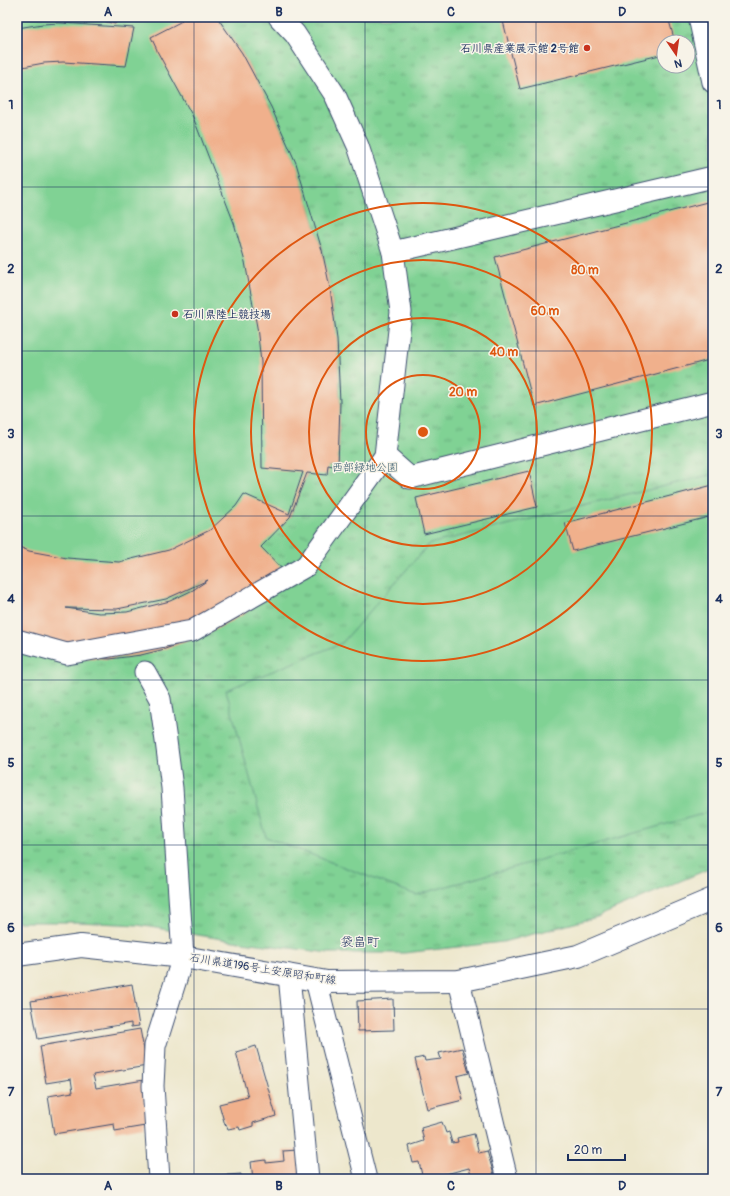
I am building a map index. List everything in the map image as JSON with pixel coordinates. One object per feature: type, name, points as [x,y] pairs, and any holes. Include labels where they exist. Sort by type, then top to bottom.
[{"type":"main road","name":"石川県道196号上安原昭和町線","points":[[17,955],[81,946],[183,957],[327,982],[459,981],[578,956],[713,899]]},
{"type":"street","points":[[17,640],[67,654],[192,631],[306,566],[386,456],[401,312],[393,252],[358,146],[335,95],[295,34],[279,17]]},
{"type":"street","points":[[699,17],[712,69]]},
{"type":"street","points":[[393,252],[713,177]]},
{"type":"street","points":[[386,456],[410,478],[713,402]]},
{"type":"street","points":[[146,672],[160,699],[166,741],[172,788],[183,957],[155,1046],[153,1086],[159,1179]]},
{"type":"street","points":[[289,975],[308,1179]]},
{"type":"street","points":[[316,980],[366,1179]]},
{"type":"street","points":[[459,981],[507,1179]]},
{"type":"green space","name":"西部緑地公園","points":[[17,17],[713,17],[713,867],[597,917],[503,942],[404,953],[329,953],[234,941],[138,925],[79,922],[17,922]]},
{"type":"green space","name":"石川県陸上競技場","points":[[17,17],[183,17],[188,21],[192,17],[217,17],[242,53],[271,107],[296,163],[322,250],[330,288],[337,339],[340,402],[338,467],[311,463],[290,517],[258,549],[222,574],[166,599],[17,593]]},
{"type":"green space","points":[[713,474],[713,811],[416,895],[266,837],[226,690],[342,643],[429,544]]},
{"type":"building","points":[[89,17],[120,17],[115,24]]},
{"type":"building","points":[[178,17],[183,17],[186,19],[191,17],[217,17],[242,53],[271,107],[296,163],[322,250],[330,288],[337,339],[340,402],[338,467],[328,465],[327,475],[307,473],[290,517],[261,547],[289,576],[244,614],[207,634],[165,649],[141,655],[110,659],[76,657],[17,642],[17,546],[29,551],[67,558],[119,562],[169,550],[210,530],[236,506],[244,494],[289,514],[303,472],[262,468],[261,362],[257,327],[245,262],[234,223],[193,117],[151,37],[182,21]],"holes":[[[208,580],[193,590],[170,601],[127,612],[99,613],[66,608],[117,609],[166,599]]]},
{"type":"building","name":"石川県産業展示館 2号館","points":[[502,17],[668,17],[673,34],[656,34],[656,56],[520,89]]},
{"type":"building","points":[[59,23],[134,28],[126,66],[63,62],[44,63],[17,68],[17,28]]},
{"type":"building","points":[[711,201],[713,209],[713,359],[534,406],[495,257]]},
{"type":"building","points":[[529,471],[537,507],[424,534],[416,498]]},
{"type":"building","points":[[713,485],[713,516],[573,551],[565,523]]},
{"type":"building","points":[[132,984],[139,1026],[131,1027],[131,1023],[38,1039],[31,1001]]},
{"type":"building","points":[[393,999],[394,1030],[358,1031],[357,1001]]},
{"type":"building","points":[[140,1029],[147,1066],[93,1075],[96,1088],[144,1080],[147,1122],[144,1123],[145,1126],[115,1131],[114,1124],[54,1134],[48,1096],[73,1092],[71,1079],[46,1083],[40,1046]]},
{"type":"building","points":[[256,1046],[276,1116],[253,1123],[253,1126],[240,1130],[239,1127],[228,1129],[226,1124],[225,1125],[219,1104],[248,1097],[236,1052]]},
{"type":"building","points":[[462,1048],[469,1073],[457,1076],[463,1100],[427,1109],[415,1059],[424,1057],[425,1061],[441,1059],[439,1053]]},
{"type":"building","points":[[442,1122],[446,1133],[449,1132],[452,1143],[458,1142],[457,1138],[474,1134],[479,1153],[487,1151],[494,1175],[491,1176],[491,1179],[472,1179],[469,1168],[434,1177],[435,1179],[411,1179],[422,1175],[419,1162],[413,1163],[409,1146],[424,1141],[421,1128]]},
{"type":"building","points":[[298,1150],[301,1179],[253,1179],[251,1162],[266,1160],[266,1163],[284,1161],[283,1151]]},
{"type":"building","points":[[241,1174],[241,1179],[189,1179],[189,1178]]},
{"type":"place","name":"石川県産業展示館 2号館","points":[[587,48]]},
{"type":"place","name":"石川県陸上競技場","points":[[175,314]]},
{"type":"district","name":"袋畠町","points":[[360,942]]}]
